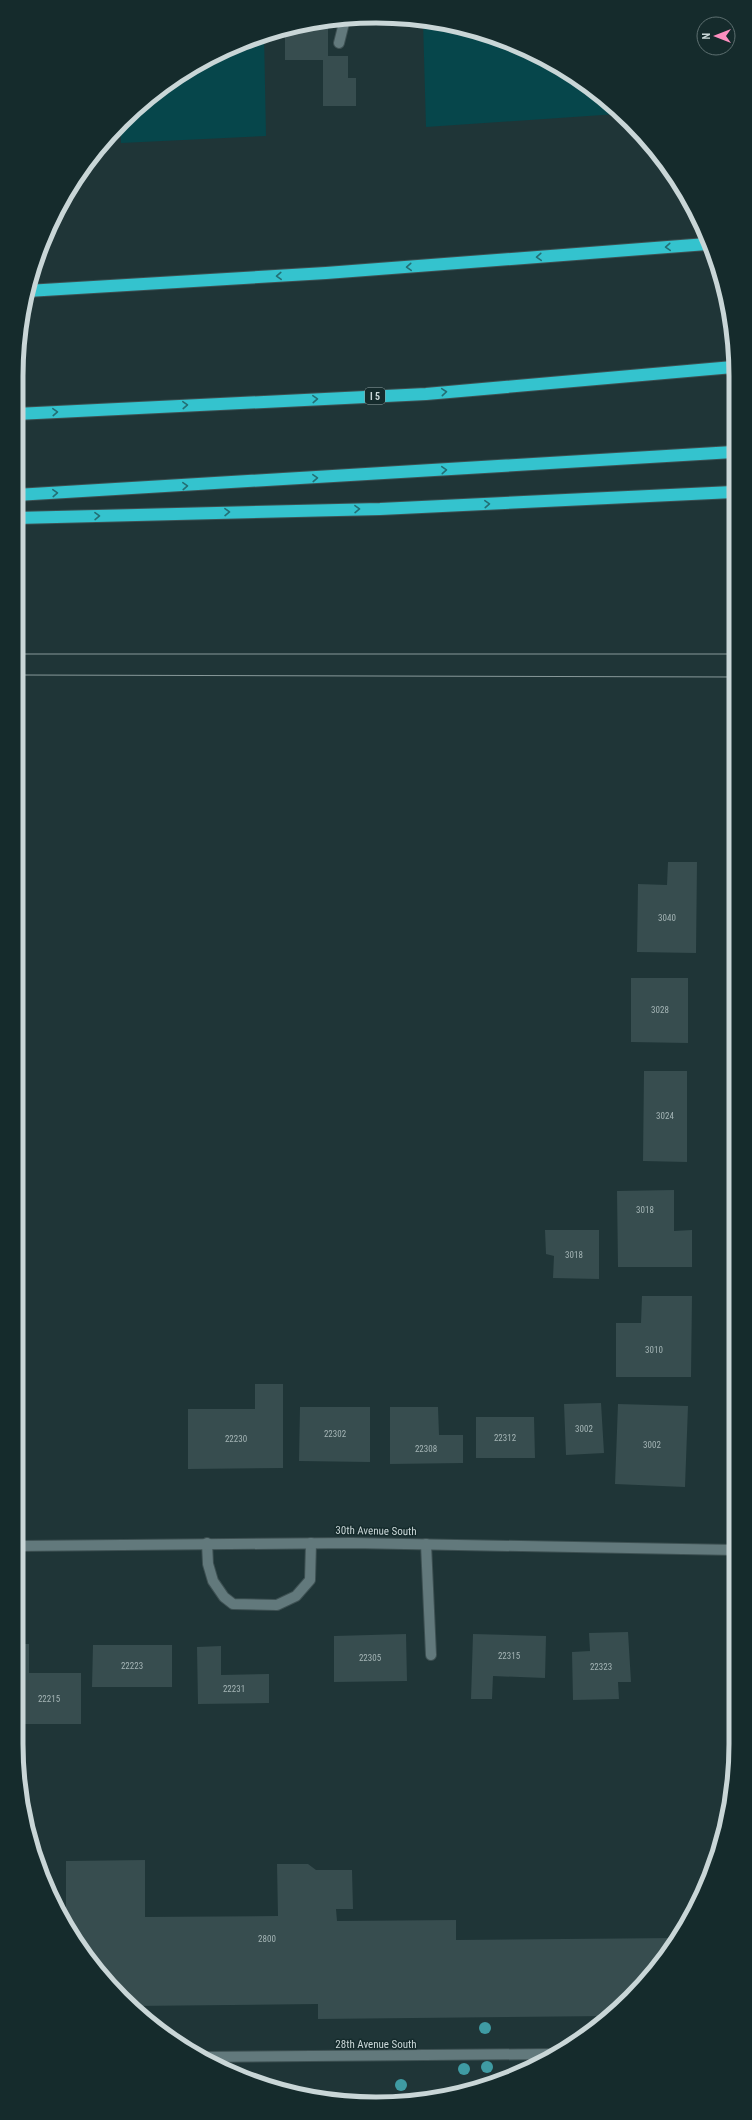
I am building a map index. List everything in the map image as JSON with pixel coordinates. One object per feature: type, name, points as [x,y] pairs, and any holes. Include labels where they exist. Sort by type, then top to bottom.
[{"type":"highway","points":[[34,291],[326,274],[703,244]]},
{"type":"highway","name":"I 5","points":[[23,414],[426,394],[729,368]]},
{"type":"highway","points":[[23,495],[729,452]]},
{"type":"highway","points":[[23,518],[380,509],[729,492]]},
{"type":"street","points":[[339,43],[344,25]]},
{"type":"street","points":[[207,1543],[208,1564],[213,1581],[224,1597],[233,1604],[277,1605],[296,1596],[310,1580],[312,1543]]},
{"type":"street","name":"30th Avenue South","points":[[23,1546],[312,1543],[729,1550]]},
{"type":"street","points":[[426,1544],[431,1655]]},
{"type":"street","name":"28th Avenue South","points":[[212,2057],[545,2054]]},
{"type":"shaded area","points":[[423,26],[467,35],[532,59],[572,82],[613,114],[426,127]]},
{"type":"shaded area","points":[[264,42],[266,136],[121,143],[120,132],[126,126],[180,82],[220,59]]},
{"type":"building","points":[[328,26],[328,56],[348,56],[348,78],[356,78],[356,106],[323,106],[323,60],[285,60],[285,35]]},
{"type":"building","points":[[668,862],[697,862],[696,953],[637,952],[638,884],[667,885]]},
{"type":"building","points":[[631,978],[688,978],[688,1043],[631,1042]]},
{"type":"building","points":[[644,1071],[687,1071],[687,1162],[643,1161]]},
{"type":"building","points":[[674,1190],[674,1231],[692,1230],[692,1267],[618,1267],[617,1191]]},
{"type":"building","points":[[545,1230],[599,1230],[599,1279],[553,1278],[554,1256],[546,1254]]},
{"type":"building","points":[[642,1296],[692,1296],[691,1377],[616,1377],[616,1323],[641,1323]]},
{"type":"building","points":[[255,1384],[283,1384],[283,1468],[188,1469],[188,1409],[255,1409]]},
{"type":"building","points":[[601,1403],[604,1453],[566,1455],[564,1404]]},
{"type":"building","points":[[618,1404],[688,1406],[685,1487],[615,1484]]},
{"type":"building","points":[[300,1407],[370,1407],[370,1462],[299,1461]]},
{"type":"building","points":[[390,1407],[438,1407],[439,1435],[463,1435],[463,1463],[390,1464]]},
{"type":"building","points":[[476,1417],[534,1417],[535,1458],[476,1458]]},
{"type":"building","points":[[628,1632],[631,1682],[618,1682],[619,1699],[573,1700],[572,1652],[590,1651],[589,1633]]},
{"type":"building","points":[[406,1634],[407,1681],[334,1682],[334,1636]]},
{"type":"building","points":[[473,1634],[546,1636],[545,1678],[493,1676],[492,1699],[471,1699]]},
{"type":"building","points":[[23,1644],[29,1644],[29,1673],[81,1673],[81,1724],[23,1724]]},
{"type":"building","points":[[93,1645],[172,1645],[172,1687],[92,1687]]},
{"type":"building","points":[[221,1646],[221,1675],[269,1674],[269,1703],[198,1704],[197,1647]]},
{"type":"building","points":[[145,1860],[145,1917],[278,1916],[277,1864],[308,1864],[316,1870],[352,1870],[353,1909],[336,1909],[337,1921],[456,1920],[456,1940],[671,1938],[656,1959],[626,1994],[600,2016],[318,2019],[318,2004],[140,2006],[126,1994],[96,1959],[82,1940],[63,1907],[66,1907],[66,1861]]},
{"type":"tram line","points":[[23,654],[729,654]]},
{"type":"tram line","points":[[23,675],[729,677]]}]
